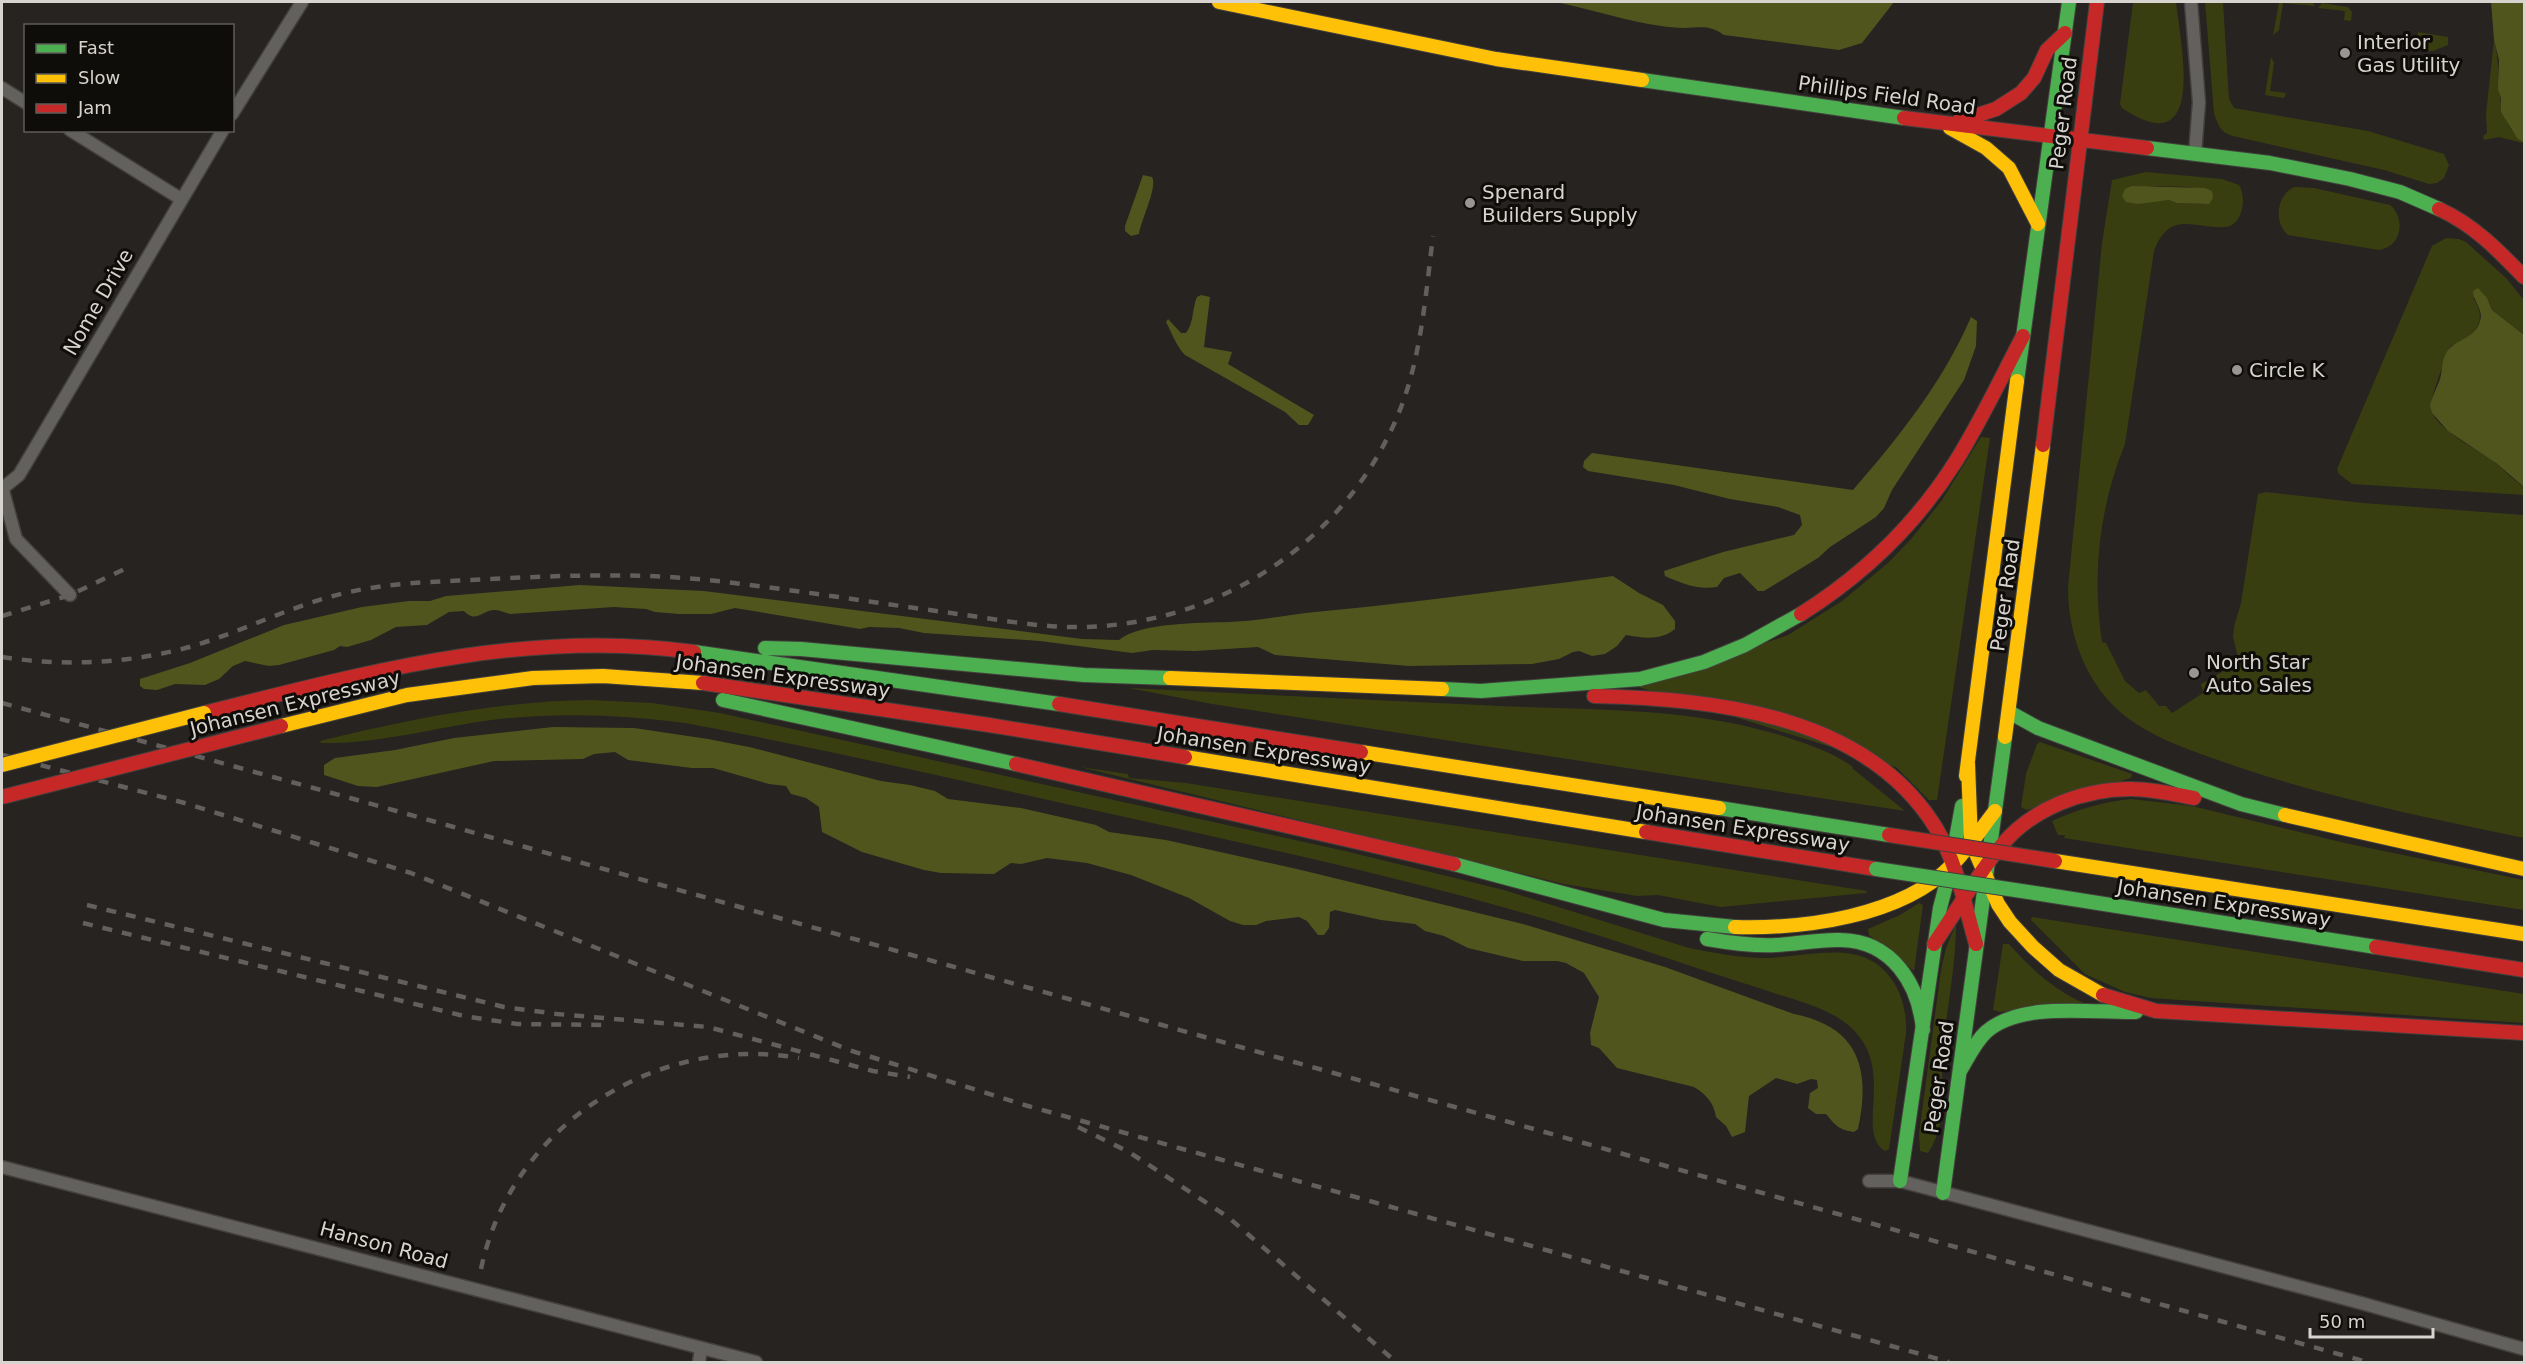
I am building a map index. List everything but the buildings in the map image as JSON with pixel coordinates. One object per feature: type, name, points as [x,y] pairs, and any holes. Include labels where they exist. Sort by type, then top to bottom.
[{"type":"main road","name":"Phillips Field Road","points":[[1223,2],[1496,59],[1943,124],[2051,135],[2270,163],[2338,177],[2382,187],[2422,200],[2469,226],[2502,253],[2524,277]]},
{"type":"main road","name":"Peger Road","points":[[1900,1181],[1934,944],[1940,908],[1951,866],[1968,764],[2069,2]]},
{"type":"main road","name":"Peger Road","points":[[1943,1193],[1985,870],[2037,501],[2097,2]]},
{"type":"main road","points":[[1943,124],[1977,118],[2001,107],[2017,96],[2029,86],[2045,52],[2065,33]]},
{"type":"main road","points":[[1943,124],[1991,150],[2003,160],[2015,174],[2038,224]]},
{"type":"main road","points":[[1481,691],[1517,686],[1598,683],[1661,675],[1713,658],[1787,626],[1829,598],[1860,573],[1916,515],[1944,479],[1968,441],[2023,336]]},
{"type":"main road","name":"Johansen Expressway","points":[[2,765],[353,676],[472,654],[564,645],[689,651],[1047,702],[2524,934]]},
{"type":"main road","points":[[689,651],[801,649],[1084,675],[1481,691],[1519,695],[1630,697],[1696,703],[1776,719],[1816,732],[1876,763],[1896,781],[1938,833],[1963,899],[1976,944]]},
{"type":"main road","points":[[603,676],[839,724],[1414,853],[1664,920],[1763,928],[1836,920],[1893,902],[1924,886],[1951,866],[1995,811]]},
{"type":"main road","name":"Johansen Expressway","points":[[2,797],[407,695],[533,678],[603,676],[758,690],[977,723],[1876,869],[2524,970]]},
{"type":"main road","points":[[2009,712],[2038,728],[2241,804],[2323,825],[2524,869]]},
{"type":"main road","points":[[1968,764],[1971,842],[1998,904],[2010,922],[2033,948],[2059,970],[2088,988],[2112,999],[2156,1011]]},
{"type":"main road","points":[[1934,944],[2001,845],[2026,822],[2072,798],[2097,792],[2131,789],[2241,804]]},
{"type":"main road","points":[[1664,920],[1693,937],[1725,943],[1756,945],[1850,940],[1865,943],[1879,949],[1894,961],[1907,980],[1919,1000],[1923,1030]]},
{"type":"main road","points":[[1960,1071],[1971,1051],[1987,1031],[2012,1016],[2041,1010],[2103,1013],[2156,1011],[2524,1033]]},
{"type":"street","points":[[234,111],[302,2]]},
{"type":"street","points":[[2191,2],[2200,119],[2195,154]]},
{"type":"street","points":[[2,88],[24,102]]},
{"type":"street","points":[[73,132],[181,199]]},
{"type":"street","name":"Nome Drive","points":[[2,488],[19,476],[222,132]]},
{"type":"street","points":[[2,488],[16,539],[70,595]]},
{"type":"street","name":"Hanson Road","points":[[2,1167],[756,1362]]},
{"type":"street","points":[[1869,1181],[1900,1181],[2361,1303],[2524,1349]]},
{"type":"street","points":[[699,1362],[701,1348]]},
{"type":"green space","points":[[1554,2],[1894,2],[1862,43],[1839,50],[1724,35],[1709,28],[1666,27]]},
{"type":"green space","points":[[2133,2],[2176,2],[2184,70],[2183,93],[2178,111],[2167,122],[2149,122],[2122,108],[2120,104]]},
{"type":"green space","points":[[2205,2],[2223,2],[2229,99],[2234,108],[2368,131],[2444,154],[2449,165],[2444,178],[2437,183],[2429,184],[2384,170],[2233,136],[2222,130],[2214,113]]},
{"type":"green space","points":[[2279,2],[2312,2],[2315,6],[2283,3],[2279,30],[2273,35]]},
{"type":"green space","points":[[2491,2],[2524,2],[2524,143],[2517,138],[2501,112],[2501,98],[2498,89],[2499,60],[2494,40]]},
{"type":"green space","points":[[2322,3],[2348,7],[2352,12],[2351,21],[2344,20],[2345,11],[2318,8]]},
{"type":"green space","points":[[2418,32],[2448,37],[2448,45],[2433,51],[2420,50],[2420,45],[2417,44]]},
{"type":"green space","points":[[2494,40],[2502,107],[2513,131],[2523,143],[2499,137],[2484,140],[2483,136],[2487,133],[2486,114]]},
{"type":"green space","points":[[2271,57],[2274,63],[2270,91],[2286,93],[2284,98],[2265,95]]},
{"type":"green space","points":[[2146,172],[2222,179],[2239,185],[2243,196],[2242,210],[2236,222],[2225,227],[2175,225],[2160,238],[2154,251],[2125,444],[2109,492],[2098,566],[2102,642],[2106,643],[2125,681],[2139,693],[2146,690],[2159,706],[2166,706],[2172,713],[2203,693],[2201,684],[2239,662],[2233,637],[2234,627],[2241,603],[2258,494],[2266,492],[2363,503],[2524,515],[2524,838],[2341,797],[2232,765],[2150,732],[2125,716],[2100,690],[2082,658],[2076,641],[2071,623],[2068,587],[2102,243],[2112,180]],"holes":[[[2147,187],[2191,187],[2209,204],[2178,203],[2169,200],[2149,201]]]},
{"type":"green space","points":[[1143,175],[1152,177],[1153,188],[1139,234],[1131,236],[1125,231],[1125,226]]},
{"type":"green space","points":[[2132,186],[2205,188],[2212,191],[2213,198],[2209,204],[2177,203],[2169,200],[2138,204],[2126,202],[2122,196],[2125,189]]},
{"type":"green space","points":[[2294,187],[2314,188],[2390,205],[2400,224],[2397,238],[2387,248],[2379,250],[2288,235],[2280,223],[2279,209],[2284,196]]},
{"type":"green space","points":[[2446,238],[2466,242],[2506,278],[2524,300],[2524,335],[2492,310],[2487,298],[2473,298],[2480,314],[2477,327],[2467,338],[2451,346],[2431,402],[2432,414],[2451,433],[2492,460],[2524,487],[2524,495],[2352,484],[2339,474],[2337,469],[2432,246]]},
{"type":"green space","points":[[2478,288],[2487,298],[2492,310],[2524,335],[2524,487],[2496,463],[2448,431],[2432,413],[2430,406],[2447,351],[2475,331],[2478,326],[2481,313],[2473,291]]},
{"type":"green space","points":[[1201,295],[1210,297],[1204,347],[1232,352],[1228,364],[1314,415],[1308,425],[1299,425],[1285,412],[1185,355],[1166,322],[1168,319],[1181,333],[1186,333],[1197,297]]},
{"type":"green space","points":[[1971,317],[1977,321],[1976,346],[1964,380],[1892,490],[1884,508],[1876,517],[1830,547],[1818,558],[1764,591],[1758,591],[1740,573],[1724,578],[1717,587],[1703,588],[1690,586],[1665,576],[1664,571],[1723,552],[1794,535],[1802,525],[1800,515],[1778,507],[1730,499],[1674,485],[1588,471],[1583,467],[1584,461],[1592,453],[1853,490],[1919,408],[1947,364]]},
{"type":"green space","points":[[1981,437],[1990,438],[1937,800],[1929,800],[1896,767],[1638,687],[1788,635],[1842,601],[1888,563],[1912,538],[1942,500]]},
{"type":"green space","points":[[1613,576],[1663,605],[1675,621],[1675,629],[1657,637],[1626,635],[1617,646],[1605,654],[1592,656],[1579,651],[1559,659],[1532,664],[1409,666],[1275,655],[1258,647],[1195,651],[1153,650],[1132,653],[1040,641],[924,633],[899,628],[860,629],[735,608],[711,614],[679,614],[614,607],[510,614],[495,610],[476,616],[468,615],[464,611],[449,612],[427,625],[396,627],[371,640],[347,647],[340,646],[334,650],[279,665],[269,666],[245,661],[233,666],[219,679],[205,685],[175,684],[157,690],[144,689],[140,686],[140,679],[190,663],[284,625],[362,607],[409,601],[430,601],[446,596],[580,585],[704,591],[1082,639],[1119,640],[1129,634],[1156,627],[1251,620]]},
{"type":"green space","points":[[1129,688],[1634,711],[1711,719],[1786,737],[1829,753],[1853,767],[1905,811],[1212,704]]},
{"type":"green space","points":[[591,700],[652,703],[720,713],[1345,851],[1504,890],[1689,948],[1757,958],[1817,953],[1846,953],[1861,956],[1884,970],[1892,980],[1899,992],[1906,1019],[1906,1033],[1889,1149],[1885,1151],[1876,1141],[1873,1127],[1873,1071],[1868,1051],[1856,1033],[1835,1016],[1801,1002],[1631,946],[1446,892],[1259,847],[797,745],[685,723],[609,716],[534,716],[484,721],[362,741],[321,743],[320,741],[387,725],[454,713],[522,704]]},
{"type":"green space","points":[[553,727],[634,728],[749,747],[881,781],[935,791],[948,799],[1021,808],[1096,825],[1109,832],[1166,840],[1297,869],[1523,924],[1665,967],[1816,1020],[1833,1029],[1846,1040],[1861,1070],[1863,1088],[1858,1129],[1854,1132],[1845,1130],[1835,1124],[1826,1114],[1816,1114],[1808,1108],[1810,1093],[1818,1088],[1817,1080],[1811,1079],[1797,1084],[1776,1078],[1749,1096],[1745,1132],[1732,1137],[1726,1126],[1716,1117],[1709,1099],[1694,1087],[1617,1068],[1599,1048],[1591,1045],[1590,1033],[1599,997],[1584,973],[1566,963],[1557,961],[1523,961],[1468,948],[1444,936],[1425,931],[1415,924],[1381,920],[1335,910],[1330,912],[1329,928],[1324,935],[1318,935],[1307,921],[1299,917],[1266,921],[1256,925],[1243,925],[1230,921],[1189,898],[1131,875],[1087,863],[1047,858],[1021,864],[1011,863],[994,874],[941,873],[924,870],[862,852],[822,832],[819,807],[806,798],[791,794],[786,786],[769,784],[713,768],[692,768],[628,760],[615,752],[594,754],[583,759],[494,761],[377,787],[358,786],[324,775],[324,765],[335,758],[395,750],[454,738]]},
{"type":"green space","points":[[2040,742],[2132,774],[2131,778],[2027,810],[2021,807],[2026,774],[2037,744]]},
{"type":"green space","points":[[1080,767],[1128,774],[1129,778],[1186,783],[1867,891],[1866,893],[1721,907],[1658,895],[1637,896],[1564,884]]},
{"type":"green space","points":[[2131,799],[2192,806],[2345,843],[2524,880],[2524,910],[2064,838],[2065,835],[2058,835],[2052,821],[2091,807]]},
{"type":"green space","points":[[1919,903],[1923,905],[1914,971],[1869,935],[1868,929],[1900,915]]},
{"type":"green space","points":[[2032,917],[2524,994],[2524,1023],[2151,998],[2125,992],[2085,974],[2031,920]]},
{"type":"green space","points":[[1956,924],[1953,971],[1943,1049],[1941,1115],[1935,1140],[1928,1153],[1920,1151],[1919,1134],[1941,970],[1946,948]]},
{"type":"green space","points":[[2003,944],[2009,944],[2025,962],[2053,985],[2084,1003],[2000,1012],[1993,1010]]},
{"type":"railway","points":[[2,657],[46,662],[90,662],[156,655],[199,644],[303,605],[345,593],[408,583],[530,577],[619,575],[708,580],[1009,622],[1068,627],[1123,624],[1175,613],[1225,594],[1272,568],[1313,535],[1350,496],[1380,452],[1403,402],[1415,361],[1433,236]]},
{"type":"railway","points":[[2,616],[70,595],[131,566]]},
{"type":"railway","points":[[2,703],[350,798],[2367,1362]]},
{"type":"railway","points":[[2,755],[181,802],[411,873],[849,1050],[1028,1106],[1949,1362]]},
{"type":"railway","points":[[87,905],[504,1007],[708,1027],[873,1071],[910,1077]]},
{"type":"railway","points":[[83,923],[464,1016],[517,1024],[605,1025]]},
{"type":"railway","points":[[481,1269],[497,1218],[523,1172],[557,1132],[598,1100],[644,1076],[694,1060],[746,1054],[799,1058]]},
{"type":"railway","points":[[1078,1127],[1129,1152],[1228,1217],[1396,1362]]},
{"type":"traffic: fast","points":[[2017,381],[2069,2]]},
{"type":"traffic: fast","points":[[1642,80],[1904,118]]},
{"type":"traffic: fast","points":[[2147,148],[2270,163],[2350,179],[2400,192],[2439,209]]},
{"type":"traffic: fast","points":[[1442,689],[1481,691],[1640,679],[1704,662],[1745,645],[1801,614]]},
{"type":"traffic: fast","points":[[765,648],[801,649],[1084,675],[1170,678]]},
{"type":"traffic: fast","points":[[694,652],[1059,704]]},
{"type":"traffic: fast","points":[[723,700],[1016,764]]},
{"type":"traffic: fast","points":[[2009,712],[2038,728],[2241,804],[2285,815]]},
{"type":"traffic: fast","points":[[1943,1193],[2005,737]]},
{"type":"traffic: fast","points":[[1900,1181],[1940,908],[1951,866],[1962,806]]},
{"type":"traffic: fast","points":[[1719,808],[1889,835]]},
{"type":"traffic: fast","points":[[1454,864],[1664,920],[1735,927]]},
{"type":"traffic: fast","points":[[1876,869],[2041,894]]},
{"type":"traffic: fast","points":[[2041,894],[2376,947]]},
{"type":"traffic: fast","points":[[1707,939],[1767,945],[1841,940],[1859,942],[1875,948],[1900,968],[1909,982],[1916,997],[1923,1030]]},
{"type":"traffic: fast","points":[[1960,1071],[1975,1045],[1986,1032],[2001,1022],[2018,1016],[2057,1011],[2136,1012]]},
{"type":"traffic: slow","points":[[1219,2],[1496,59],[1642,80]]},
{"type":"traffic: slow","points":[[1950,128],[1986,148],[2009,168],[2038,224]]},
{"type":"traffic: slow","points":[[1966,776],[2017,381]]},
{"type":"traffic: slow","points":[[2005,737],[2043,445]]},
{"type":"traffic: slow","points":[[281,726],[407,695],[533,678],[603,676],[703,683]]},
{"type":"traffic: slow","points":[[1170,678],[1442,689]]},
{"type":"traffic: slow","points":[[2,765],[204,713]]},
{"type":"traffic: slow","points":[[1361,752],[1719,808]]},
{"type":"traffic: slow","points":[[1185,757],[1646,832]]},
{"type":"traffic: slow","points":[[1968,764],[1971,842],[1998,904],[2010,922],[2033,947],[2059,970],[2103,995]]},
{"type":"traffic: slow","points":[[1735,927],[1820,922],[1879,908],[1906,897],[1931,883],[1952,865],[1995,811]]},
{"type":"traffic: slow","points":[[2285,815],[2524,869]]},
{"type":"traffic: slow","points":[[2055,861],[2524,934]]},
{"type":"traffic: jam","points":[[2043,445],[2097,2]]},
{"type":"traffic: jam","points":[[1959,121],[1996,109],[2021,93],[2034,78],[2047,50],[2065,33]]},
{"type":"traffic: jam","points":[[1904,118],[2147,148]]},
{"type":"traffic: jam","points":[[2439,209],[2474,230],[2524,277]]},
{"type":"traffic: jam","points":[[1801,614],[1867,565],[1924,506],[1965,446],[2023,336]]},
{"type":"traffic: jam","points":[[204,713],[385,670],[446,658],[508,650],[569,646],[631,646],[694,652]]},
{"type":"traffic: jam","points":[[703,683],[989,725],[1185,757]]},
{"type":"traffic: jam","points":[[1594,696],[1688,702],[1736,709],[1784,720],[1829,737],[1870,760],[1906,790],[1936,828],[1955,870],[1976,944]]},
{"type":"traffic: jam","points":[[1059,704],[1361,752]]},
{"type":"traffic: jam","points":[[2,797],[281,726]]},
{"type":"traffic: jam","points":[[1016,764],[1454,864]]},
{"type":"traffic: jam","points":[[1934,944],[2001,846],[2028,821],[2043,811],[2077,797],[2113,790],[2147,790],[2194,798]]},
{"type":"traffic: jam","points":[[1646,832],[1876,869]]},
{"type":"traffic: jam","points":[[1889,835],[2055,861]]},
{"type":"traffic: jam","points":[[2376,947],[2524,970]]},
{"type":"traffic: jam","points":[[2103,995],[2156,1011],[2524,1033]]},
{"type":"place","name":"Interior Gas Utility","points":[[2345,53]]},
{"type":"place","name":"Spenard Builders Supply","points":[[1470,203]]},
{"type":"place","name":"Circle K","points":[[2237,370]]},
{"type":"place","name":"North Star Auto Sales","points":[[2194,673]]}]
